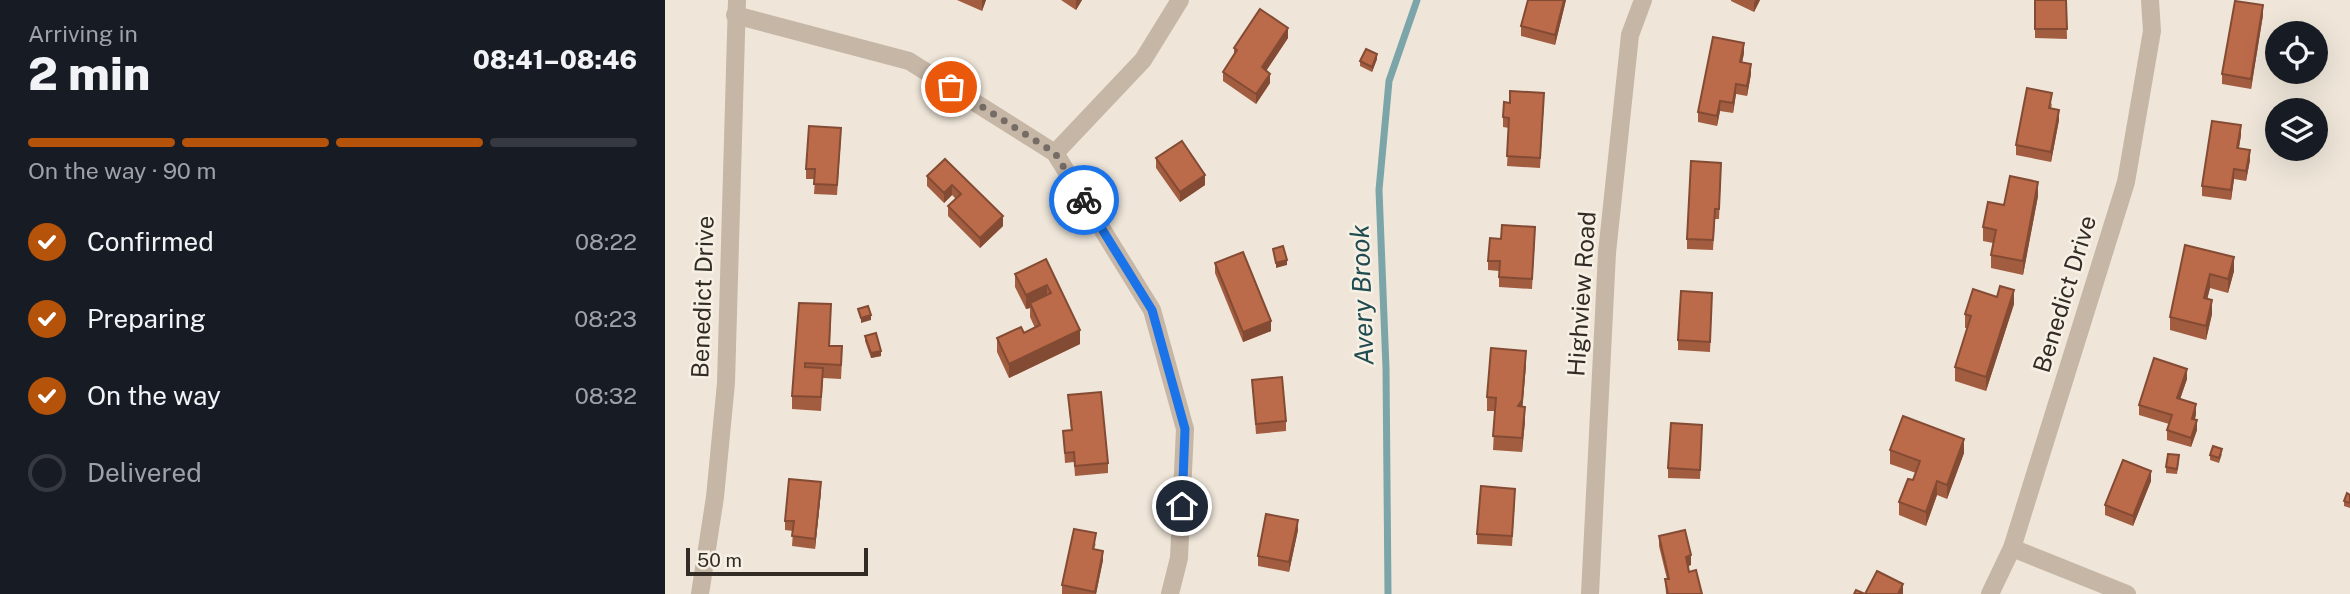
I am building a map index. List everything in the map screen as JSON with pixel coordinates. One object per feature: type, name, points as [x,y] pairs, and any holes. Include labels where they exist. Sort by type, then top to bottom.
[{"type":"street","points":[[1055,153],[1143,60],[1180,0]]},
{"type":"street","name":"Highview Road","points":[[1590,594],[1607,253],[1630,35],[1643,0]]},
{"type":"street","name":"Benedict Drive","points":[[1990,594],[2012,548],[2126,182],[2152,31],[2150,0]]},
{"type":"street","points":[[736,8],[909,61],[1055,153],[1152,310],[1185,429],[1179,558],[1170,594]]},
{"type":"street","name":"Benedict Drive","points":[[700,594],[726,383],[736,8]]},
{"type":"street","points":[[2012,548],[2127,594]]},
{"type":"building","points":[[1528,0],[1564,0],[1555,35],[1521,26]]},
{"type":"building","points":[[2035,0],[2066,0],[2067,29],[2035,29]]},
{"type":"building","points":[[2235,1],[2263,5],[2251,79],[2222,74]]},
{"type":"building","points":[[1260,9],[1288,28],[1262,67],[1270,74],[1256,94],[1223,72],[1237,50],[1234,48]]},
{"type":"building","points":[[1713,37],[1744,43],[1740,62],[1751,64],[1747,86],[1736,84],[1733,103],[1720,101],[1717,116],[1698,112]]},
{"type":"building","points":[[1366,49],[1377,54],[1372,67],[1360,61]]},
{"type":"building","points":[[2027,88],[2052,93],[2049,108],[2059,110],[2051,152],[2016,145]]},
{"type":"building","points":[[1510,91],[1544,93],[1540,158],[1507,156],[1509,118],[1503,117],[1504,102],[1510,103]]},
{"type":"building","points":[[2212,121],[2241,125],[2237,148],[2250,150],[2246,171],[2234,169],[2231,190],[2202,186]]},
{"type":"building","points":[[809,126],[841,128],[837,185],[814,184],[815,169],[806,169]]},
{"type":"building","points":[[1182,141],[1205,175],[1180,192],[1156,158]]},
{"type":"building","points":[[945,159],[1003,216],[980,238],[948,206],[961,194],[952,185],[944,193],[927,176]]},
{"type":"building","points":[[1691,161],[1721,163],[1719,209],[1715,209],[1713,240],[1687,239]]},
{"type":"building","points":[[2010,176],[2038,182],[2023,261],[1991,255],[1996,230],[1983,227],[1988,202],[2004,205]]},
{"type":"building","points":[[1502,225],[1535,227],[1532,279],[1499,277],[1500,261],[1488,261],[1490,238],[1501,239]]},
{"type":"building","points":[[2185,245],[2234,257],[2228,279],[2210,274],[2204,298],[2212,300],[2206,326],[2170,317]]},
{"type":"building","points":[[1283,246],[1287,260],[1276,263],[1273,249]]},
{"type":"building","points":[[1243,252],[1271,321],[1243,332],[1215,263]]},
{"type":"building","points":[[1046,259],[1080,330],[1009,364],[997,338],[1021,327],[1024,333],[1040,325],[1030,303],[1051,293],[1047,285],[1026,295],[1015,274]]},
{"type":"building","points":[[2000,286],[2014,290],[1986,377],[1955,367],[1971,316],[1965,314],[1973,289],[1997,297]]},
{"type":"building","points":[[1681,291],[1712,293],[1710,342],[1678,340]]},
{"type":"building","points":[[799,303],[831,304],[829,346],[842,346],[841,365],[805,363],[805,367],[823,368],[821,397],[792,396]]},
{"type":"building","points":[[868,306],[871,315],[861,318],[858,309]]},
{"type":"building","points":[[876,333],[881,351],[871,353],[865,336]]},
{"type":"building","points":[[1491,348],[1526,351],[1522,400],[1518,406],[1525,407],[1522,438],[1493,436],[1496,398],[1487,397]]},
{"type":"building","points":[[2154,358],[2187,369],[2177,398],[2196,404],[2192,419],[2197,420],[2191,438],[2167,430],[2172,415],[2139,405]]},
{"type":"building","points":[[1282,377],[1286,421],[1256,424],[1252,380]]},
{"type":"building","points":[[1101,392],[1108,463],[1075,466],[1074,452],[1065,453],[1063,431],[1072,430],[1068,395]]},
{"type":"building","points":[[1903,416],[1964,439],[1947,485],[1937,481],[1926,512],[1899,502],[1908,479],[1913,480],[1920,461],[1890,450]]},
{"type":"building","points":[[1671,423],[1702,425],[1700,470],[1668,468]]},
{"type":"building","points":[[2213,446],[2222,449],[2219,458],[2210,455]]},
{"type":"building","points":[[2168,454],[2179,455],[2177,469],[2166,467]]},
{"type":"building","points":[[2123,460],[2151,471],[2133,516],[2105,505]]},
{"type":"building","points":[[789,479],[821,482],[815,539],[792,536],[794,521],[785,521]]},
{"type":"building","points":[[1481,486],[1515,489],[1512,536],[1477,534]]},
{"type":"building","points":[[2347,493],[2350,495],[2350,503],[2344,501]]},
{"type":"building","points":[[1266,514],[1298,520],[1289,562],[1258,556]]},
{"type":"building","points":[[1074,529],[1096,533],[1093,549],[1103,551],[1095,592],[1062,585]]},
{"type":"building","points":[[1685,530],[1691,555],[1686,557],[1689,572],[1696,570],[1702,594],[1668,594],[1665,579],[1669,579],[1659,536]]},
{"type":"building","points":[[1877,571],[1903,584],[1898,594],[1865,594]]},
{"type":"waterway","name":"Avery Brook","points":[[1388,594],[1386,368],[1379,190],[1389,81],[1417,0]]},
{"type":"way so far","points":[[951,87],[1055,153],[1084,200]]},
{"type":"route","points":[[1084,200],[1152,310],[1185,429],[1182,506]]}]
